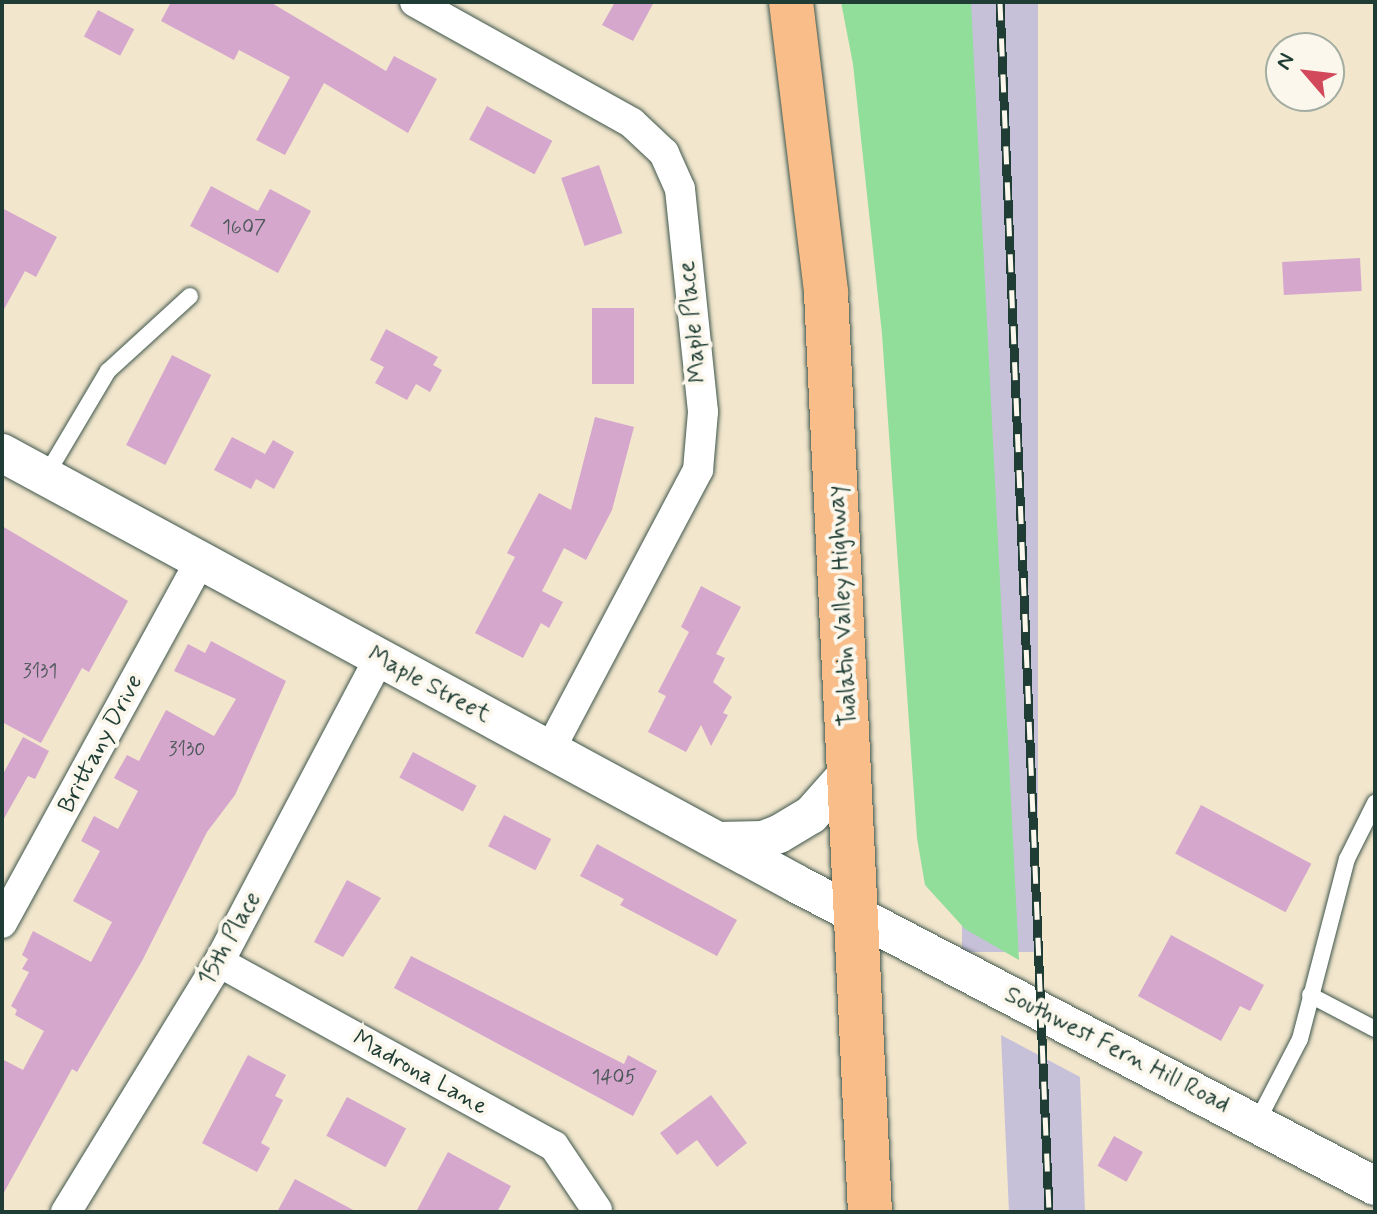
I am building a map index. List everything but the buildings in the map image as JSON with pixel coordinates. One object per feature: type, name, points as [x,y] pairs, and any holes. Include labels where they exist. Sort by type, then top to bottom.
[{"type":"highway","name":"Tualatin Valley Highway","points":[[791,2],[826,293],[870,1212]]},
{"type":"street","name":"Maple Place","points":[[415,2],[632,123],[664,153],[680,189],[703,412],[698,470],[550,749]]},
{"type":"street","name":"Maple Street","points":[[2,453],[199,563],[858,915]]},
{"type":"street","name":"Brittany Drive","points":[[2,923],[199,563]]},
{"type":"street","name":"15th Place","points":[[66,1212],[219,962],[379,658]]},
{"type":"street","points":[[719,841],[779,834],[811,815],[850,771]]},
{"type":"street","name":"Southwest Fern Hill Road","points":[[858,915],[1375,1186]]},
{"type":"street","name":"Madrona Lane","points":[[219,962],[554,1146],[597,1210]]},
{"type":"lane","points":[[45,477],[108,371],[190,296]]},
{"type":"lane","points":[[1257,1122],[1300,1039],[1347,859],[1375,803]]},
{"type":"lane","points":[[1310,995],[1375,1029]]},
{"type":"shaded area","points":[[962,2],[1038,2],[1038,952],[962,952]]},
{"type":"shaded area","points":[[1001,1035],[1080,1077],[1085,1212],[1009,1212]]},
{"type":"green space","points":[[841,2],[971,2],[1019,960],[965,929],[925,885],[917,838],[882,334],[853,64]]},
{"type":"railway","points":[[1000,2],[1049,1212]]}]
